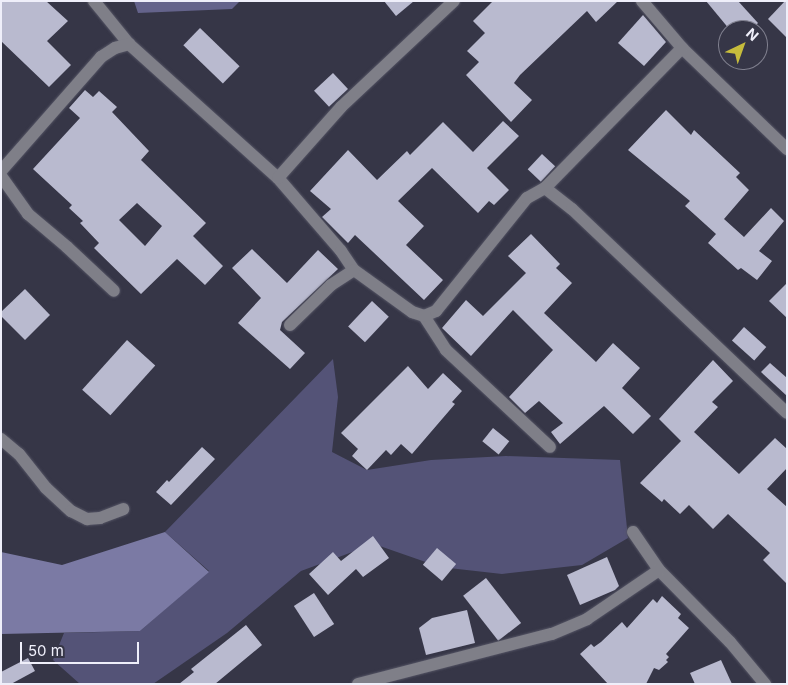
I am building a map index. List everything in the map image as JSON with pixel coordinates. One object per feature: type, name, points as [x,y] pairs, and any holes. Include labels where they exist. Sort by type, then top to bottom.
[{"type":"street","points":[[94,1],[129,44],[278,178],[341,251],[354,270],[412,312],[424,316],[446,350],[550,447]]},
{"type":"street","points":[[278,178],[341,107],[454,1]]},
{"type":"street","points":[[642,1],[682,48],[787,148]]},
{"type":"street","points":[[1,170],[101,57],[115,48],[129,44]]},
{"type":"street","points":[[424,316],[436,311],[527,198],[545,188],[682,48]]},
{"type":"street","points":[[1,176],[28,214],[114,291]]},
{"type":"street","points":[[545,188],[572,208],[787,413]]},
{"type":"street","points":[[290,325],[331,285],[354,270]]},
{"type":"street","points":[[1,439],[19,454],[46,488],[71,511],[87,520],[100,518],[122,509]]},
{"type":"street","points":[[633,532],[658,570],[730,642],[765,684]]},
{"type":"street","points":[[358,684],[552,634],[587,619],[658,570]]},
{"type":"shaded area","points":[[134,1],[240,1],[232,9],[138,13]]},
{"type":"shaded area","points":[[333,359],[338,397],[332,452],[367,470],[431,460],[506,456],[620,460],[628,538],[582,565],[502,574],[440,567],[374,544],[301,571],[227,633],[153,684],[80,684],[53,660],[64,633],[140,631],[209,571],[165,532]]},
{"type":"shaded area","points":[[165,532],[209,572],[140,631],[1,634],[1,552],[62,565]]},
{"type":"building","points":[[1,1],[46,1],[68,21],[47,41],[71,65],[49,87],[1,41]]},
{"type":"building","points":[[384,1],[414,1],[396,16]]},
{"type":"building","points":[[493,1],[618,1],[596,22],[587,11],[520,75],[514,83],[532,100],[511,122],[466,75],[479,62],[467,51],[485,33],[473,21]]},
{"type":"building","points":[[706,1],[738,1],[755,20],[722,20]]},
{"type":"building","points":[[787,1],[787,38],[768,19]]},
{"type":"building","points":[[643,15],[666,42],[644,66],[618,43]]},
{"type":"building","points":[[200,28],[240,66],[223,83],[183,45]]},
{"type":"building","points":[[333,73],[348,89],[329,107],[314,91]]},
{"type":"building","points":[[85,90],[93,97],[99,91],[117,107],[112,112],[149,151],[141,160],[206,223],[193,236],[223,266],[205,285],[177,259],[141,294],[94,248],[99,243],[80,223],[83,221],[69,208],[72,205],[33,169],[80,118],[69,108]],"holes":[[[137,203],[162,226],[145,246],[119,220]]]},
{"type":"building","points":[[666,110],[691,135],[694,130],[740,173],[736,177],[749,190],[724,219],[744,237],[771,208],[784,221],[759,251],[772,261],[757,280],[741,268],[738,270],[708,243],[716,234],[685,206],[690,201],[628,150]]},
{"type":"building","points":[[503,121],[519,136],[487,168],[509,190],[494,205],[489,201],[478,213],[432,168],[398,201],[424,226],[406,245],[443,280],[424,300],[355,235],[348,243],[322,217],[331,209],[310,191],[348,150],[377,180],[407,151],[410,155],[443,122],[473,152]]},
{"type":"building","points":[[542,154],[555,166],[541,182],[528,169]]},
{"type":"building","points":[[531,234],[560,264],[556,268],[572,283],[544,313],[596,362],[613,343],[640,368],[622,388],[651,416],[633,434],[604,406],[560,444],[551,432],[563,423],[539,401],[525,413],[509,397],[553,350],[513,310],[471,356],[442,328],[466,300],[483,316],[526,273],[508,256]]},
{"type":"building","points":[[252,249],[287,283],[318,250],[338,269],[282,322],[280,330],[305,353],[290,369],[238,323],[261,298],[232,268]]},
{"type":"building","points":[[787,283],[787,318],[769,301]]},
{"type":"building","points":[[25,289],[50,315],[25,340],[1,316],[1,312]]},
{"type":"building","points":[[372,301],[389,317],[365,342],[348,327]]},
{"type":"building","points":[[744,327],[766,347],[754,360],[732,340]]},
{"type":"building","points":[[127,340],[155,365],[110,415],[82,390]]},
{"type":"building","points":[[713,360],[733,381],[712,402],[718,407],[694,432],[739,474],[775,438],[787,449],[787,468],[767,489],[787,507],[787,584],[763,560],[770,553],[728,514],[713,529],[689,505],[680,514],[664,499],[662,502],[640,483],[681,441],[659,419]]},
{"type":"building","points":[[770,363],[787,378],[787,396],[761,372]]},
{"type":"building","points":[[408,366],[428,389],[443,373],[462,391],[452,402],[455,404],[412,454],[401,444],[391,455],[386,450],[367,470],[352,456],[358,449],[341,433]]},
{"type":"building","points":[[493,428],[509,441],[499,454],[482,441]]},
{"type":"building","points":[[202,447],[215,459],[171,505],[156,492],[167,480],[169,482]]},
{"type":"building","points":[[373,536],[389,558],[363,577],[356,569],[328,595],[309,574],[333,552],[341,561]]},
{"type":"building","points":[[437,548],[456,564],[442,581],[423,565]]},
{"type":"building","points":[[607,557],[619,586],[615,590],[580,605],[567,575]]},
{"type":"building","points":[[486,578],[521,623],[498,641],[463,596]]},
{"type":"building","points":[[314,593],[334,624],[314,637],[294,606]]},
{"type":"building","points":[[662,596],[681,614],[678,618],[689,628],[666,654],[669,657],[666,660],[668,662],[659,670],[654,668],[646,684],[608,684],[580,654],[591,644],[594,647],[601,642],[622,622],[627,628],[653,599],[657,603]]},
{"type":"building","points":[[467,610],[475,643],[426,655],[419,628],[432,618]]},
{"type":"building","points":[[246,625],[262,645],[215,684],[179,684],[194,672],[191,669]]},
{"type":"building","points":[[28,658],[35,671],[11,684],[1,684],[1,672]]},
{"type":"building","points":[[721,660],[732,684],[695,684],[690,673]]}]
